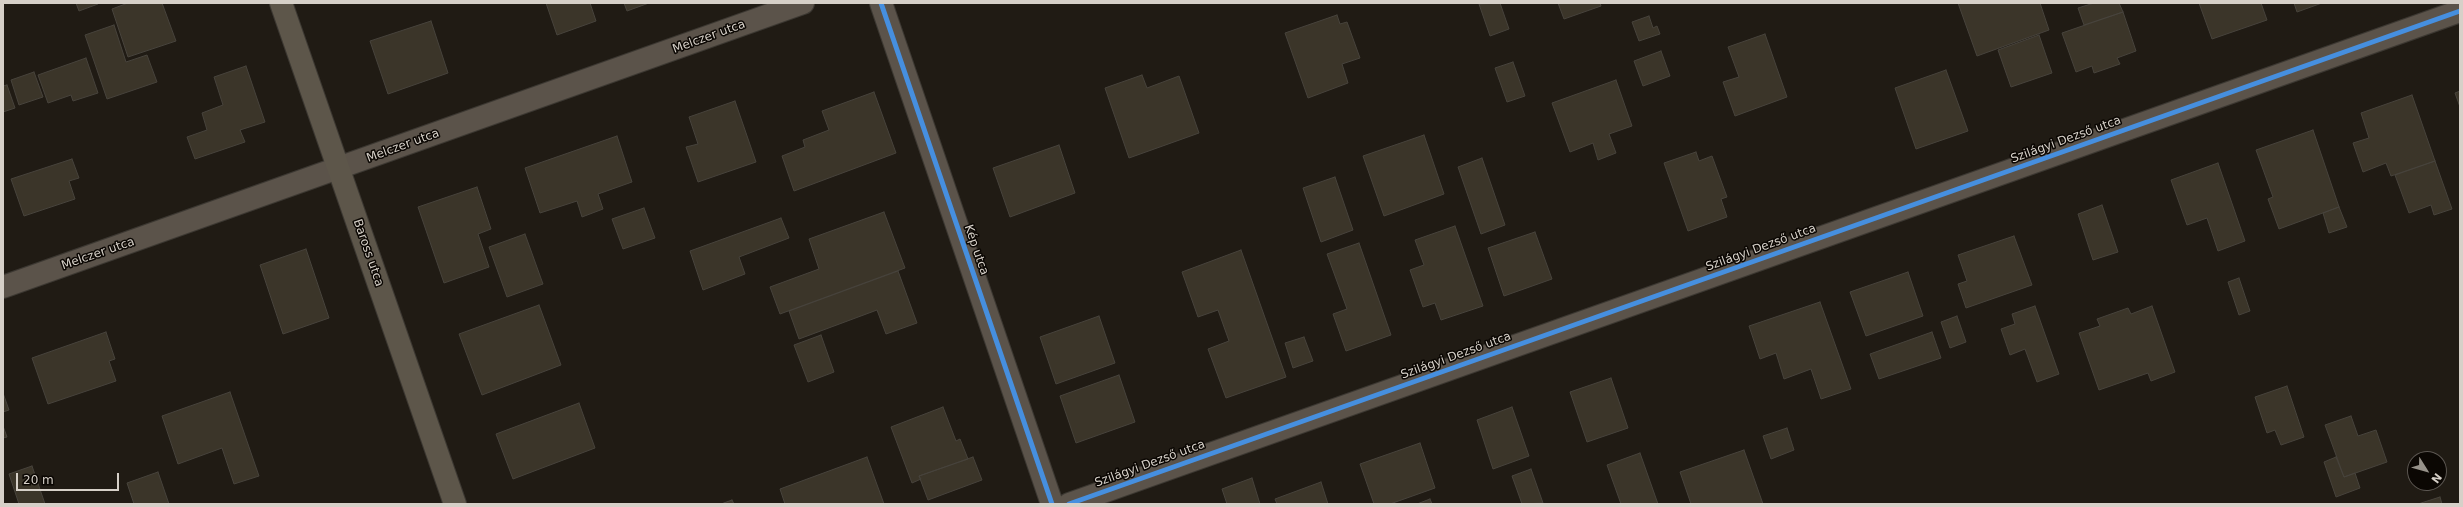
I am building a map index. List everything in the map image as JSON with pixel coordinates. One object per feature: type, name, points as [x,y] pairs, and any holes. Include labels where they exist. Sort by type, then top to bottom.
[{"type":"street","name":"Baross utca","points":[[281,3],[455,504]]},
{"type":"street","name":"Melczer utca","points":[[3,287],[804,3]]},
{"type":"street","name":"Kép utca","points":[[881,3],[1052,504]]},
{"type":"street","name":"Szilágyi Dezső utca","points":[[1069,504],[2460,11]]},
{"type":"building","points":[[76,3],[97,3],[98,4],[79,11]]},
{"type":"building","points":[[128,3],[162,3],[176,41],[128,57],[112,9]]},
{"type":"building","points":[[546,3],[590,3],[596,21],[557,35]]},
{"type":"building","points":[[624,3],[649,3],[627,11]]},
{"type":"building","points":[[1500,3],[1509,29],[1490,36],[1479,4]]},
{"type":"building","points":[[1558,3],[1600,3],[1601,6],[1564,19]]},
{"type":"building","points":[[1958,3],[2040,3],[2049,30],[1977,56]]},
{"type":"building","points":[[2094,3],[2119,3],[2123,12],[2084,25],[2078,8]]},
{"type":"building","points":[[2199,3],[2261,3],[2267,20],[2212,39]]},
{"type":"building","points":[[2294,3],[2322,3],[2297,12]]},
{"type":"building","points":[[2123,12],[2136,51],[2117,58],[2120,64],[2094,73],[2092,66],[2076,72],[2062,33]]},
{"type":"building","points":[[1337,15],[1340,24],[1347,22],[1360,58],[1342,64],[1348,83],[1308,98],[1285,33]]},
{"type":"building","points":[[1649,16],[1653,28],[1657,26],[1660,34],[1639,41],[1632,22]]},
{"type":"building","points":[[431,21],[448,73],[388,94],[370,41]]},
{"type":"building","points":[[114,25],[126,62],[147,55],[157,82],[107,99],[85,35]]},
{"type":"building","points":[[1765,34],[1787,97],[1735,116],[1723,82],[1739,77],[1728,47]]},
{"type":"building","points":[[2039,35],[2052,73],[2011,87],[1998,50]]},
{"type":"building","points":[[1661,51],[1670,76],[1643,86],[1634,61]]},
{"type":"building","points":[[86,58],[98,93],[73,101],[71,95],[48,103],[38,75]]},
{"type":"building","points":[[1513,62],[1525,96],[1507,102],[1495,68]]},
{"type":"building","points":[[246,66],[265,122],[240,130],[245,142],[195,159],[187,137],[207,130],[202,113],[223,105],[214,77]]},
{"type":"building","points":[[1946,70],[1968,131],[1916,149],[1895,88]]},
{"type":"building","points":[[34,72],[43,97],[19,105],[11,80]]},
{"type":"building","points":[[1142,75],[1147,88],[1179,76],[1199,133],[1129,158],[1105,88]]},
{"type":"building","points":[[1616,80],[1632,126],[1609,134],[1616,153],[1598,160],[1593,143],[1570,152],[1552,103]]},
{"type":"building","points":[[7,85],[15,108],[3,112],[3,86]]},
{"type":"building","points":[[2460,91],[2460,107],[2455,93]]},
{"type":"building","points":[[874,92],[896,153],[794,191],[782,156],[805,147],[803,140],[829,130],[822,111]]},
{"type":"building","points":[[2412,95],[2435,161],[2391,176],[2386,163],[2363,172],[2353,143],[2369,138],[2361,113]]},
{"type":"building","points":[[735,101],[756,162],[698,182],[686,147],[698,144],[689,117]]},
{"type":"building","points":[[2313,130],[2339,207],[2279,229],[2268,199],[2273,197],[2256,150]]},
{"type":"building","points":[[1424,135],[1444,194],[1384,216],[1363,156]]},
{"type":"building","points":[[617,136],[632,182],[598,194],[603,209],[582,217],[577,201],[540,213],[525,168]]},
{"type":"building","points":[[1059,145],[1075,193],[1010,217],[993,168]]},
{"type":"building","points":[[1696,152],[1699,161],[1712,156],[1727,197],[1721,199],[1727,217],[1688,231],[1664,163]]},
{"type":"building","points":[[1482,158],[1505,225],[1481,234],[1458,167]]},
{"type":"building","points":[[72,159],[79,178],[69,181],[75,199],[24,216],[11,179]]},
{"type":"building","points":[[2435,161],[2452,209],[2434,215],[2431,205],[2409,213],[2395,175]]},
{"type":"building","points":[[2218,163],[2245,241],[2218,251],[2207,218],[2187,225],[2171,180]]},
{"type":"building","points":[[1335,177],[1353,230],[1321,242],[1303,188]]},
{"type":"building","points":[[477,187],[491,229],[478,234],[489,267],[444,283],[418,207]]},
{"type":"building","points":[[2102,205],[2118,252],[2093,260],[2078,214]]},
{"type":"building","points":[[2339,207],[2347,227],[2329,233],[2323,213]]},
{"type":"building","points":[[644,208],[655,238],[623,249],[612,219]]},
{"type":"building","points":[[884,212],[905,268],[780,314],[770,287],[819,269],[809,239]]},
{"type":"building","points":[[781,218],[789,238],[739,257],[745,274],[703,290],[690,251]]},
{"type":"building","points":[[1455,226],[1483,306],[1441,320],[1435,303],[1423,307],[1410,270],[1424,265],[1415,240]]},
{"type":"building","points":[[1535,232],[1552,279],[1504,296],[1488,248]]},
{"type":"building","points":[[525,234],[543,284],[507,297],[489,247]]},
{"type":"building","points":[[2014,236],[2032,285],[1966,308],[1958,284],[1967,281],[1958,255]]},
{"type":"building","points":[[1359,243],[1391,335],[1346,351],[1333,314],[1347,309],[1327,254]]},
{"type":"building","points":[[306,249],[329,318],[283,334],[260,265]]},
{"type":"building","points":[[1241,250],[1286,377],[1226,398],[1208,349],[1229,341],[1218,310],[1198,317],[1182,272]]},
{"type":"building","points":[[898,271],[917,323],[886,334],[877,310],[799,339],[789,311]]},
{"type":"building","points":[[1908,272],[1923,316],[1866,336],[1850,292]]},
{"type":"building","points":[[2239,278],[2250,311],[2239,315],[2228,282]]},
{"type":"building","points":[[1820,302],[1851,389],[1821,399],[1811,369],[1784,379],[1776,353],[1760,359],[1749,326]]},
{"type":"building","points":[[539,305],[561,365],[482,395],[459,334]]},
{"type":"building","points":[[2035,306],[2059,374],[2037,382],[2025,349],[2010,355],[2001,329],[2015,324],[2012,314]]},
{"type":"building","points":[[2152,306],[2175,372],[2151,381],[2148,373],[2099,390],[2079,333],[2100,326],[2097,319],[2128,308],[2131,314]]},
{"type":"building","points":[[1099,316],[1115,363],[1056,384],[1040,337]]},
{"type":"building","points":[[1957,316],[1966,342],[1950,348],[1941,322]]},
{"type":"building","points":[[106,332],[115,359],[109,361],[116,381],[48,404],[32,358]]},
{"type":"building","points":[[1932,332],[1941,358],[1879,379],[1870,354]]},
{"type":"building","points":[[821,335],[834,372],[808,382],[794,345]]},
{"type":"building","points":[[1304,337],[1313,361],[1293,368],[1285,343]]},
{"type":"building","points":[[1119,375],[1135,422],[1076,443],[1060,396]]},
{"type":"building","points":[[1611,378],[1628,428],[1587,442],[1570,392]]},
{"type":"building","points":[[2287,386],[2304,437],[2281,445],[2275,430],[2267,433],[2255,397]]},
{"type":"building","points":[[230,392],[259,476],[234,484],[222,448],[178,464],[162,416]]},
{"type":"building","points":[[3,393],[9,410],[3,412]]},
{"type":"building","points":[[579,403],[595,448],[513,479],[496,434]]},
{"type":"building","points":[[943,407],[956,441],[960,439],[968,459],[919,476],[921,479],[912,483],[891,427]]},
{"type":"building","points":[[1512,407],[1529,456],[1493,469],[1477,420]]},
{"type":"building","points":[[2351,416],[2358,436],[2376,430],[2387,462],[2344,477],[2325,425]]},
{"type":"building","points":[[3,426],[7,437],[3,438]]},
{"type":"building","points":[[1787,428],[1794,450],[1771,459],[1763,436]]},
{"type":"building","points":[[1420,443],[1435,488],[1390,504],[1374,504],[1360,464]]},
{"type":"building","points":[[1744,450],[1763,504],[1691,504],[1680,472]]},
{"type":"building","points":[[1640,453],[1658,504],[1621,504],[1607,465]]},
{"type":"building","points":[[867,457],[884,504],[785,504],[780,489]]},
{"type":"building","points":[[973,457],[982,480],[928,500],[919,476]]},
{"type":"building","points":[[2336,457],[2344,477],[2355,473],[2360,488],[2336,497],[2324,462]]},
{"type":"building","points":[[32,466],[45,504],[19,504],[9,474]]},
{"type":"building","points":[[1531,469],[1543,503],[1522,504],[1512,476]]},
{"type":"building","points":[[158,472],[169,504],[134,504],[127,483]]},
{"type":"building","points":[[1252,478],[1260,504],[1227,504],[1222,489]]},
{"type":"building","points":[[1321,482],[1328,504],[1277,504],[1275,499]]},
{"type":"building","points":[[2440,497],[2442,504],[2418,504]]},
{"type":"building","points":[[1430,499],[1432,504],[1417,504]]},
{"type":"building","points":[[732,500],[734,504],[721,504]]},
{"type":"cycle path","points":[[881,3],[1052,504]]},
{"type":"cycle path","points":[[1069,504],[2460,11]]}]
